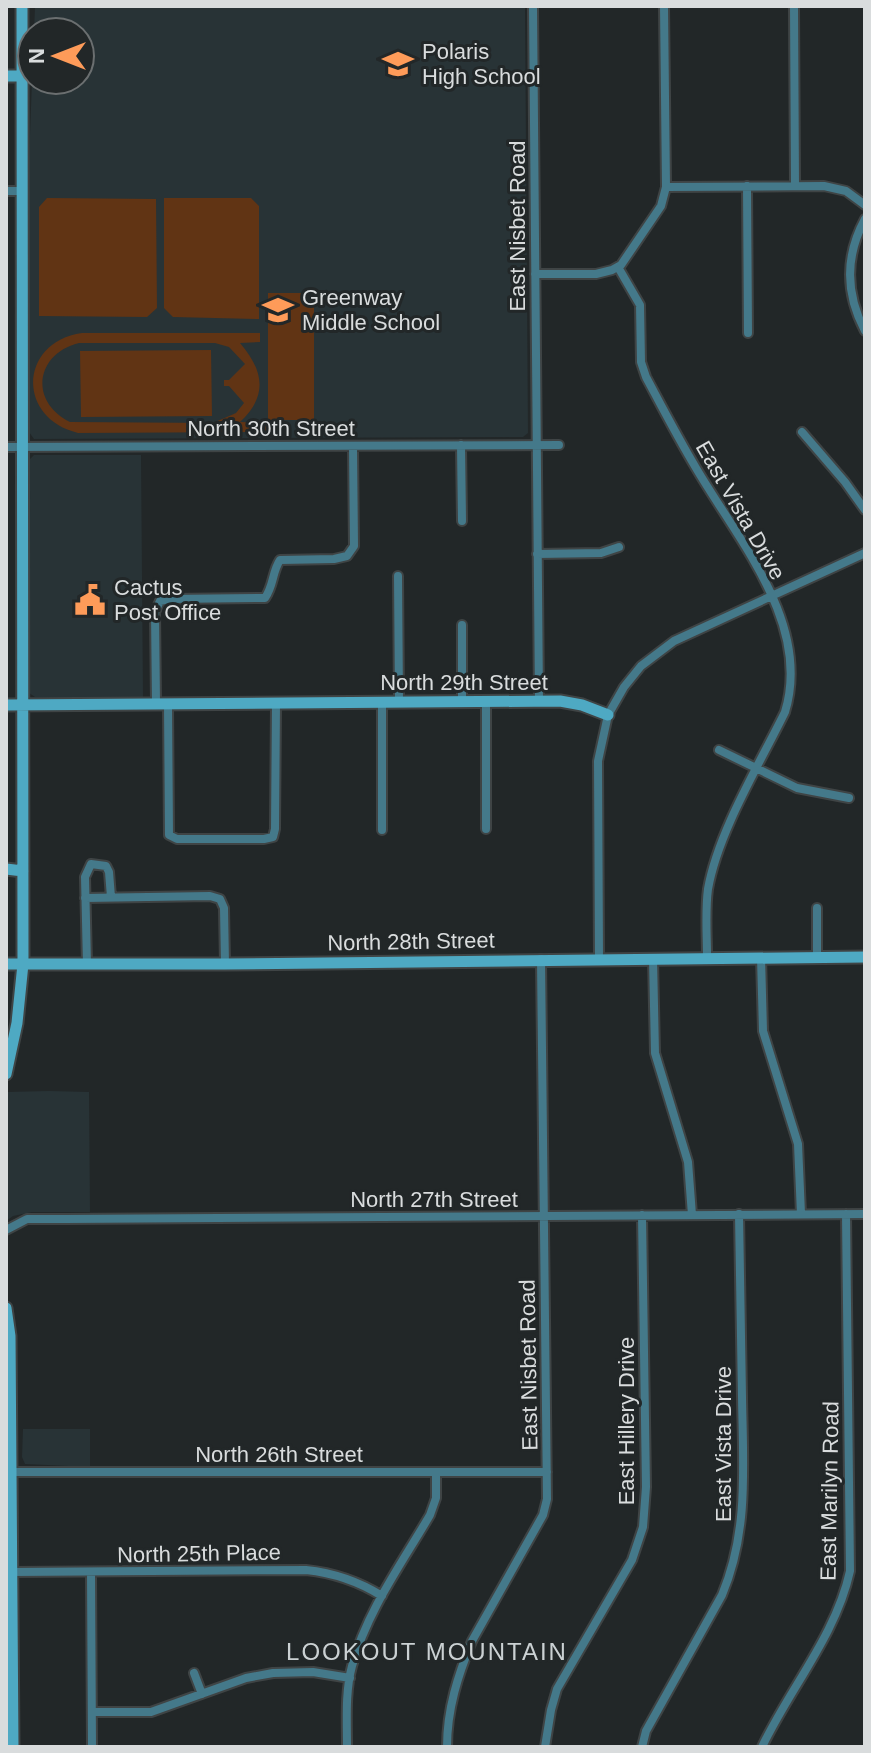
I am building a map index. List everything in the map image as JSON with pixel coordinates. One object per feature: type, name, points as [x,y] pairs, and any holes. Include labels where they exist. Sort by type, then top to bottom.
[{"type":"street","name":"East Nisbet Road","points":[[533,6],[539,702]]},
{"type":"street","points":[[535,274],[596,274],[618,267],[630,255],[661,206],[666,187],[664,6]]},
{"type":"street","points":[[794,6],[795,186]]},
{"type":"street","points":[[6,1074],[17,1023],[23,964],[23,96]]},
{"type":"street","points":[[747,186],[748,333]]},
{"type":"street","points":[[666,187],[835,188],[846,191],[865,205]]},
{"type":"street","points":[[6,191],[22,191]]},
{"type":"street","points":[[865,219],[853,245],[849,270],[855,309],[865,331]]},
{"type":"street","name":"East Vista Drive","points":[[618,267],[640,305],[641,362],[646,377],[696,468],[743,540],[790,644],[793,677],[785,712],[726,833],[713,869],[707,902],[707,957]]},
{"type":"street","points":[[802,432],[865,510]]},
{"type":"street","points":[[461,445],[462,521]]},
{"type":"street","points":[[536,445],[559,445]]},
{"type":"street","name":"North 30th Street","points":[[6,447],[536,445]]},
{"type":"street","points":[[276,703],[273,837],[177,839],[169,835],[155,612],[160,601],[265,598],[273,587],[275,567],[280,560],[347,556],[354,546],[353,446]]},
{"type":"street","points":[[537,554],[601,553],[619,547]]},
{"type":"street","points":[[599,958],[597,774],[600,748],[608,715],[632,676],[664,647],[865,553]]},
{"type":"street","points":[[398,576],[399,702]]},
{"type":"street","points":[[462,625],[462,702]]},
{"type":"street","points":[[382,702],[382,830]]},
{"type":"street","points":[[486,702],[486,829]]},
{"type":"street","name":"North 29th Street","points":[[6,705],[539,702],[572,703],[608,715]]},
{"type":"street","points":[[719,750],[797,788],[849,798]]},
{"type":"street","points":[[87,965],[85,877],[91,864],[106,866],[111,897]]},
{"type":"street","points":[[6,869],[23,871]]},
{"type":"street","points":[[85,898],[210,896],[220,899],[224,908],[225,964]]},
{"type":"street","points":[[817,908],[817,957]]},
{"type":"street","points":[[761,957],[763,1031],[798,1144],[801,1214]]},
{"type":"street","name":"North 28th Street","points":[[6,964],[865,957]]},
{"type":"street","points":[[653,958],[655,1053],[688,1162],[692,1215]]},
{"type":"street","name":"East Nisbet Road","points":[[447,1747],[448,1719],[472,1641],[543,1515],[547,1499],[541,959]]},
{"type":"street","name":"East Vista Drive","points":[[642,1747],[646,1731],[722,1595],[741,1534],[739,1214]]},
{"type":"street","name":"East Marilyn Road","points":[[762,1747],[833,1620],[846,1592],[850,1571],[846,1214]]},
{"type":"street","name":"North 27th Street","points":[[6,1230],[27,1219],[865,1214]]},
{"type":"street","name":"East Hillery Drive","points":[[545,1747],[557,1689],[632,1560],[643,1527],[646,1487],[642,1215]]},
{"type":"street","points":[[6,1308],[10,1336],[11,1472],[9,1720],[13,1747]]},
{"type":"street","name":"North 26th Street","points":[[11,1472],[547,1472]]},
{"type":"street","points":[[347,1747],[350,1678],[360,1643],[382,1596],[430,1515],[436,1498],[436,1472]]},
{"type":"street","name":"North 25th Place","points":[[11,1572],[306,1570],[338,1575],[382,1596]]},
{"type":"street","points":[[91,1572],[92,1747]]},
{"type":"street","points":[[92,1712],[151,1712],[246,1678],[273,1673],[313,1672],[350,1678]]},
{"type":"street","points":[[194,1673],[202,1694]]},
{"type":"shaded area","points":[[35,6],[525,6],[528,433],[523,437],[34,439],[29,432],[28,190],[31,96],[96,96],[96,16],[35,16]]},
{"type":"shaded area","points":[[47,198],[156,199],[157,308],[147,317],[39,316],[39,207]]},
{"type":"shaded area","points":[[164,198],[251,198],[259,206],[259,319],[173,317],[164,308]]},
{"type":"shaded area","points":[[268,293],[314,293],[314,420],[268,420]]},
{"type":"shaded area","points":[[82,333],[260,333],[260,342],[240,343],[254,363],[260,382],[255,402],[240,422],[266,423],[266,432],[78,433],[58,425],[44,412],[35,397],[33,381],[37,365],[46,350],[61,339]],"holes":[[[79,343],[215,343],[229,347],[245,364],[229,380],[224,380],[224,386],[229,386],[244,403],[236,413],[213,423],[70,422],[48,403],[43,391],[46,368],[53,357]]]},
{"type":"shaded area","points":[[211,350],[212,416],[81,417],[80,351]]},
{"type":"shaded area","points":[[34,455],[141,455],[143,697],[35,697],[29,693],[28,461]]},
{"type":"shaded area","points":[[7,1092],[89,1092],[90,1212],[32,1212],[13,1216],[6,1221],[6,1095]]},
{"type":"shaded area","points":[[23,1429],[90,1429],[90,1467],[25,1464],[22,1457]]},
{"type":"place","name":"Polaris High School","points":[[398,64]]},
{"type":"place","name":"Greenway Middle School","points":[[278,310]]},
{"type":"place","name":"Cactus Post Office","points":[[90,600]]},
{"type":"district","name":"LOOKOUT MOUNTAIN","points":[[427,1652]]}]
